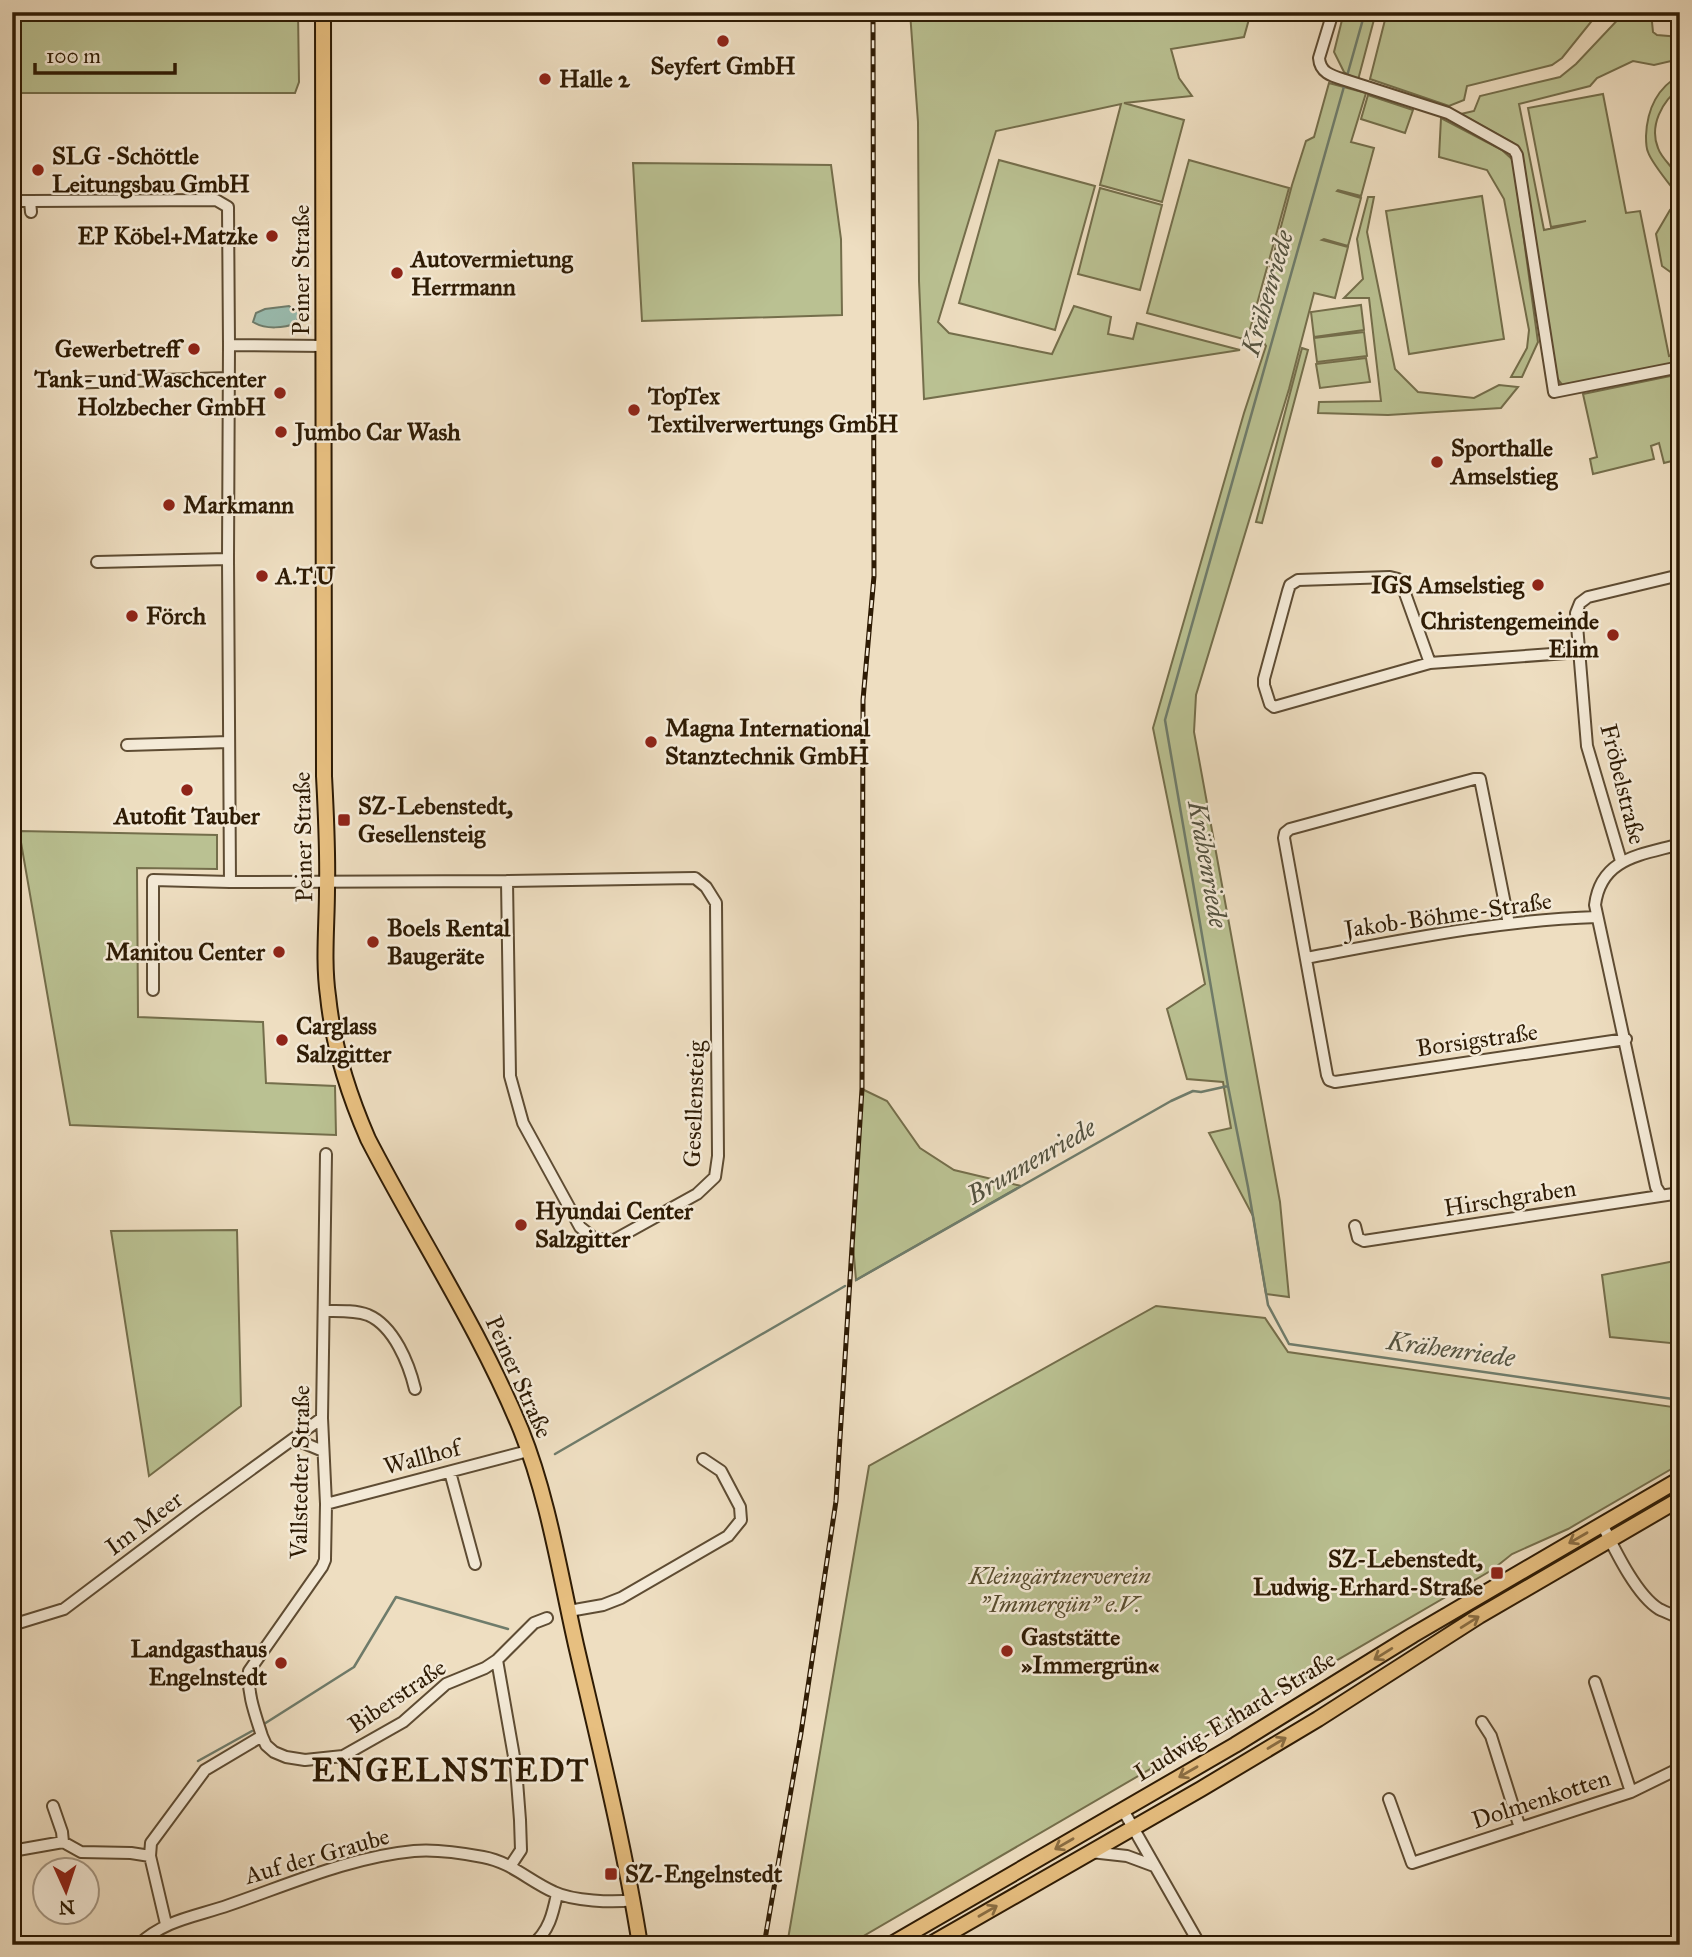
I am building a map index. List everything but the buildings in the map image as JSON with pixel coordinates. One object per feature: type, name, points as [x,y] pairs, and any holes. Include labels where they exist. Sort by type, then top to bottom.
[{"type":"main road","name":"Peiner Straße","points":[[323,12],[327,993],[339,1060],[368,1139],[494,1368],[528,1451],[569,1611],[633,1900],[640,1945]]},
{"type":"main road","name":"Ludwig-Erhard-Straße","points":[[890,1945],[1236,1745],[1413,1635],[1680,1479]]},
{"type":"main road","name":"Ludwig-Erhard-Straße","points":[[929,1945],[1306,1726],[1479,1616],[1680,1499]]},
{"type":"street","points":[[1333,12],[1319,58],[1323,70],[1352,83],[1448,113],[1514,150],[1517,155],[1554,392],[1680,367]]},
{"type":"street","points":[[12,201],[30,207],[216,200],[228,207],[230,882]]},
{"type":"street","points":[[229,345],[324,346]]},
{"type":"street","points":[[63,383],[228,377]]},
{"type":"street","points":[[97,562],[228,559]]},
{"type":"street","name":"Fröbelstraße","points":[[1621,860],[1587,746],[1576,613],[1580,603],[1588,597],[1680,575]]},
{"type":"street","points":[[1430,663],[1398,579],[1298,580],[1290,585],[1264,685],[1273,707],[1430,663],[1580,652]]},
{"type":"street","points":[[127,745],[229,742]]},
{"type":"street","points":[[1306,958],[1285,832],[1474,779],[1480,779],[1509,924]]},
{"type":"street","points":[[1661,1195],[1656,1187],[1595,905],[1604,878],[1621,860],[1680,844]]},
{"type":"street","name":"Gesellensteig","points":[[153,990],[153,880],[507,881],[695,878],[706,887],[716,903],[718,1156],[715,1177],[697,1194],[614,1240],[595,1239],[579,1227],[520,1113],[510,1076],[507,881]]},
{"type":"street","name":"Jakob-Böhme-Straße","points":[[1306,958],[1418,937],[1509,924],[1597,917]]},
{"type":"street","name":"Borsigstraße","points":[[1306,958],[1327,1075],[1329,1080],[1335,1082],[1626,1039]]},
{"type":"street","name":"Vallstedter Straße","points":[[262,1735],[250,1696],[249,1671],[325,1559],[323,1418],[326,1154]]},
{"type":"street","name":"Hirschgraben","points":[[1355,1226],[1358,1238],[1364,1241],[1680,1193]]},
{"type":"street","points":[[324,1311],[344,1310],[369,1315],[390,1332],[410,1367],[415,1389]]},
{"type":"street","name":"Im Meer","points":[[12,1625],[64,1609],[323,1418]]},
{"type":"street","points":[[294,1439],[323,1451]]},
{"type":"street","name":"Wallhof","points":[[326,1504],[528,1451]]},
{"type":"street","points":[[569,1611],[603,1605],[621,1598],[728,1536],[741,1520],[740,1507],[721,1471],[703,1459]]},
{"type":"street","points":[[450,1472],[475,1564]]},
{"type":"street","points":[[1602,1524],[1644,1594],[1657,1607],[1680,1618]]},
{"type":"street","name":"Biberstraße","points":[[262,1735],[266,1745],[286,1757],[305,1760],[344,1756],[404,1722],[446,1684],[485,1668],[534,1623],[547,1618]]},
{"type":"street","points":[[496,1660],[516,1768],[520,1820],[521,1850],[511,1865]]},
{"type":"street","points":[[1595,1682],[1631,1793]]},
{"type":"street","points":[[1482,1722],[1490,1736],[1520,1828]]},
{"type":"street","points":[[166,1924],[150,1856],[151,1843],[205,1770],[262,1735]]},
{"type":"street","name":"Dolmenkotten","points":[[1389,1799],[1412,1863],[1631,1793],[1680,1768]]},
{"type":"street","points":[[53,1806],[63,1842]]},
{"type":"street","points":[[1123,1810],[1200,1945]]},
{"type":"street","points":[[12,1851],[63,1842],[81,1852],[150,1856]]},
{"type":"street","name":"Auf der Graube","points":[[138,1945],[151,1932],[166,1924],[378,1856],[416,1850],[485,1857],[511,1865],[557,1894],[604,1902],[633,1900]]},
{"type":"street","points":[[1091,1852],[1127,1856],[1154,1866]]},
{"type":"street","points":[[532,1945],[540,1939],[551,1918],[557,1894]]},
{"type":"green space","points":[[12,12],[298,12],[299,82],[295,93],[12,93]]},
{"type":"green space","points":[[910,12],[1251,12],[1244,37],[1171,49],[1179,78],[1192,96],[1124,103],[1184,120],[1162,202],[1100,185],[1121,104],[996,131],[938,322],[949,333],[1052,354],[1074,306],[1111,317],[1108,334],[1133,339],[1137,323],[1240,350],[924,399],[919,281],[918,122]]},
{"type":"green space","points":[[1344,12],[1376,12],[1358,80],[1344,72],[1334,52]]},
{"type":"green space","points":[[1387,12],[1599,12],[1562,58],[1552,65],[1467,86],[1464,100],[1449,106],[1370,79]]},
{"type":"green space","points":[[1625,12],[1658,12],[1652,22],[1653,32],[1657,35],[1680,37],[1680,59],[1654,65],[1633,61],[1597,78],[1590,86],[1519,104],[1544,230],[1586,221],[1551,227],[1528,108],[1603,94],[1626,213],[1640,211],[1669,356],[1680,354],[1680,364],[1564,387],[1557,378],[1521,153],[1513,143],[1461,114],[1474,111],[1480,96],[1560,77],[1576,64]]},
{"type":"green space","points":[[1680,75],[1680,88],[1663,107],[1655,131],[1660,152],[1680,181],[1680,198],[1650,157],[1646,136],[1648,117],[1659,93]]},
{"type":"green space","points":[[1329,83],[1366,93],[1351,142],[1374,148],[1361,196],[1337,191],[1361,198],[1348,246],[1322,240],[1348,247],[1335,298],[1314,293],[1289,389],[1196,695],[1194,732],[1280,1202],[1289,1297],[1266,1294],[1253,1216],[1209,1133],[1231,1128],[1223,1082],[1187,1079],[1167,1009],[1205,984],[1153,728],[1266,346],[1254,328],[1292,185],[1306,141],[1314,137]]},
{"type":"green space","points":[[1368,95],[1413,110],[1405,133],[1361,119]]},
{"type":"green space","points":[[1441,118],[1502,150],[1513,160],[1538,342],[1522,377],[1511,377],[1527,348],[1529,330],[1504,199],[1487,170],[1439,157]]},
{"type":"green space","points":[[999,160],[1095,186],[1055,330],[959,303]]},
{"type":"green space","points":[[1189,160],[1289,188],[1247,340],[1147,313]]},
{"type":"green space","points":[[633,163],[831,165],[841,239],[842,315],[642,321]]},
{"type":"green space","points":[[1100,188],[1162,205],[1140,290],[1078,274]]},
{"type":"green space","points":[[1482,196],[1504,339],[1409,354],[1386,211]]},
{"type":"green space","points":[[1368,197],[1374,197],[1367,232],[1395,369],[1418,392],[1474,398],[1499,385],[1518,387],[1501,408],[1388,415],[1318,413],[1319,402],[1381,401],[1369,298],[1344,298],[1363,279],[1357,239]]},
{"type":"green space","points":[[1670,210],[1680,216],[1680,272],[1676,276],[1662,266],[1656,234]]},
{"type":"green space","points":[[1361,305],[1364,330],[1314,337],[1311,312]]},
{"type":"green space","points":[[1364,332],[1367,356],[1317,362],[1314,338]]},
{"type":"green space","points":[[1302,348],[1308,350],[1262,523],[1256,522]]},
{"type":"green space","points":[[1366,358],[1370,382],[1320,388],[1316,364]]},
{"type":"green space","points":[[1680,374],[1680,459],[1664,463],[1659,443],[1651,446],[1654,459],[1593,474],[1590,459],[1597,457],[1583,394]]},
{"type":"green space","points":[[19,831],[217,835],[217,869],[137,868],[138,1017],[263,1022],[266,1083],[335,1086],[336,1135],[70,1125]]},
{"type":"green space","points":[[862,1089],[887,1101],[920,1148],[954,1170],[1021,1186],[856,1280],[853,1245]]},
{"type":"green space","points":[[237,1230],[241,1406],[149,1476],[111,1231]]},
{"type":"green space","points":[[1680,1260],[1680,1344],[1610,1337],[1602,1275]]},
{"type":"green space","name":"Kleingärtnerverein \"Immergün\" e.V.","points":[[1156,1306],[1265,1318],[1288,1352],[1680,1408],[1680,1464],[1568,1529],[1512,1554],[1492,1570],[848,1945],[787,1945],[869,1466]]},
{"type":"shaded area","points":[[289,306],[299,313],[297,323],[275,327],[253,322],[256,313],[265,309]]},
{"type":"waterway","name":"Krähenriede","points":[[1347,76],[1365,12]]},
{"type":"waterway","name":"Krähenriede","points":[[1345,83],[1165,720],[1268,1305],[1289,1344],[1680,1400]]},
{"type":"waterway","name":"Brunnenriede","points":[[856,1280],[1171,1101],[1193,1091],[1201,1092],[1228,1086]]},
{"type":"waterway","name":"Brunnenriede","points":[[555,1454],[845,1286]]},
{"type":"waterway","name":"Brunnenriede","points":[[264,1724],[354,1667],[396,1597],[508,1629]]},
{"type":"waterway","name":"Brunnenriede","points":[[198,1761],[252,1731]]},
{"type":"railway","points":[[764,1945],[801,1733],[836,1501],[862,1089],[863,700],[874,576],[873,12]]},
{"type":"place","name":"Seyfert GmbH","points":[[723,41]]},
{"type":"place","name":"Halle 2","points":[[545,79]]},
{"type":"place","name":"SLG -Schöttle Leitungsbau GmbH","points":[[38,170]]},
{"type":"place","name":"EP Köbel+Matzke","points":[[272,236]]},
{"type":"place","name":"Autovermietung Herrmann","points":[[397,273]]},
{"type":"place","name":"Gewerbetreff","points":[[194,349]]},
{"type":"place","name":"Tank- und Waschcenter Holzbecher GmbH","points":[[280,393]]},
{"type":"place","name":"TopTex Textilverwertungs GmbH","points":[[634,410]]},
{"type":"place","name":"Jumbo Car Wash","points":[[281,432]]},
{"type":"place","name":"Sporthalle Amselstieg","points":[[1437,462]]},
{"type":"place","name":"Markmann","points":[[169,505]]},
{"type":"place","name":"A.T.U","points":[[262,576]]},
{"type":"place","name":"IGS Amselstieg","points":[[1538,585]]},
{"type":"place","name":"Förch","points":[[132,616]]},
{"type":"place","name":"Christengemeinde Elim","points":[[1613,635]]},
{"type":"place","name":"Magna International Stanztechnik GmbH","points":[[651,742]]},
{"type":"place","name":"Autofit Tauber","points":[[187,790]]},
{"type":"place","name":"SZ-Lebenstedt, Gesellensteig","points":[[344,820]]},
{"type":"place","name":"Boels Rental Baugeräte","points":[[373,942]]},
{"type":"place","name":"Manitou Center","points":[[279,952]]},
{"type":"place","name":"Carglass Salzgitter","points":[[282,1040]]},
{"type":"place","name":"Hyundai Center Salzgitter","points":[[521,1225]]},
{"type":"place","name":"SZ-Lebenstedt, Ludwig-Erhard-Straße","points":[[1497,1573]]},
{"type":"place","name":"Gaststätte »Immergrün«","points":[[1007,1651]]},
{"type":"place","name":"Landgasthaus Engelnstedt","points":[[281,1663]]},
{"type":"place","name":"SZ-Engelnstedt","points":[[611,1874]]},
{"type":"district","name":"ENGELNSTEDT","points":[[451,1770]]}]
